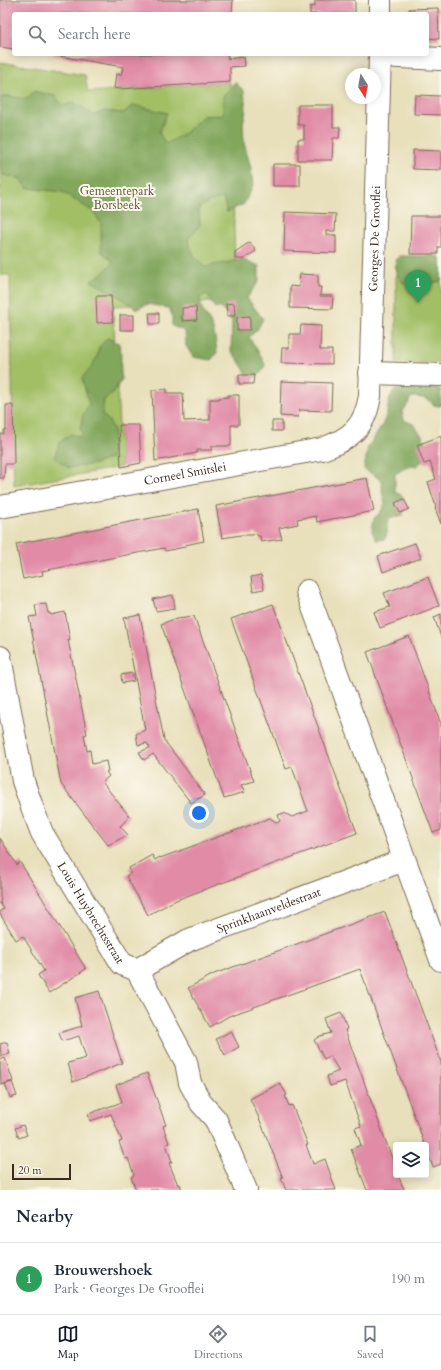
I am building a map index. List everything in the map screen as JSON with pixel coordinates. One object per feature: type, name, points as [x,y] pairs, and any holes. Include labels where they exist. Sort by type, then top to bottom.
[{"type":"street","points":[[380,0],[380,12]]},
{"type":"street","name":"Georges De Grooflei","points":[[362,422],[368,410],[370,396],[380,56]]},
{"type":"street","points":[[395,56],[441,59]]},
{"type":"street","points":[[370,373],[441,375]]},
{"type":"street","name":"Corneel Smitslei","points":[[0,507],[322,449],[338,443],[348,437],[362,422]]},
{"type":"street","points":[[307,591],[441,960]]},
{"type":"street","name":"Louis Huybrechtsstraat","points":[[0,657],[23,781],[42,833],[122,964],[137,970],[186,1062],[190,1083],[201,1103],[216,1120],[246,1190]]},
{"type":"street","name":"Sprinkhaanveldestraat","points":[[137,970],[189,940],[404,860]]},
{"type":"green space","name":"Gemeentepark Borsbeek","points":[[0,62],[85,75],[88,92],[230,82],[236,301],[113,306],[121,467],[14,486],[10,275],[0,275]]},
{"type":"green space","points":[[235,82],[244,91],[246,110],[243,123],[244,143],[251,168],[253,186],[244,204],[227,212],[223,198],[210,201],[199,208],[200,225],[188,239],[193,254],[204,267],[244,259],[259,266],[259,281],[247,298],[263,319],[257,330],[249,337],[265,365],[261,373],[250,379],[231,351],[232,321],[221,308],[215,308],[207,294],[200,297],[200,302],[202,309],[212,326],[215,338],[217,353],[211,360],[193,357],[186,346],[185,331],[172,326],[172,315],[169,308],[147,304],[137,309],[91,281],[104,272],[113,262],[101,251],[101,224],[94,212],[62,192],[27,188],[21,179],[0,174],[0,98],[8,96],[27,99],[34,91],[55,96],[63,106],[74,102],[94,115],[105,111],[123,113],[134,105],[167,113],[159,133],[166,144],[186,132],[203,116],[223,115],[223,96]]},
{"type":"green space","points":[[399,256],[439,256],[441,261],[441,281],[416,287],[402,282],[397,274],[395,260]]},
{"type":"green space","points":[[441,264],[441,363],[396,363],[396,266]]},
{"type":"green space","points":[[107,338],[119,343],[121,352],[122,379],[113,393],[104,400],[102,414],[109,421],[114,430],[111,458],[96,464],[69,468],[54,457],[60,442],[71,434],[79,437],[83,434],[80,429],[83,415],[89,404],[82,378],[97,357],[99,347]]},
{"type":"green space","points":[[433,386],[441,390],[441,405],[434,405],[424,398],[411,397],[402,412],[404,420],[413,424],[423,437],[428,457],[416,466],[407,467],[395,474],[395,492],[403,496],[403,515],[389,519],[385,539],[376,540],[372,531],[374,518],[380,513],[385,504],[382,492],[382,481],[364,469],[368,447],[382,426],[393,391],[408,387]]},
{"type":"building","points":[[0,0],[233,0],[232,12],[12,12],[12,49],[0,47]]},
{"type":"building","points":[[315,0],[355,0],[355,12],[310,12],[310,7],[315,6]]},
{"type":"building","points":[[438,8],[439,39],[429,38],[429,12],[410,12],[409,9]]},
{"type":"building","points":[[59,56],[228,56],[227,59],[244,57],[245,66],[230,67],[230,82],[119,89],[114,88],[116,74],[121,75],[123,67]]},
{"type":"building","points":[[415,95],[441,96],[441,115],[414,114]]},
{"type":"building","points":[[298,105],[333,105],[333,127],[340,127],[339,138],[333,138],[332,160],[298,160],[298,139],[304,139],[304,125],[298,125]]},
{"type":"building","points":[[413,150],[441,151],[441,170],[413,169]]},
{"type":"building","points":[[273,164],[300,164],[300,186],[273,186]]},
{"type":"building","points":[[285,212],[336,214],[335,231],[326,231],[326,235],[336,235],[336,253],[284,251]]},
{"type":"building","points":[[411,216],[441,216],[441,247],[438,247],[438,254],[410,254]]},
{"type":"building","points":[[250,242],[256,251],[244,259],[235,259],[235,252]]},
{"type":"building","points":[[300,274],[318,275],[318,287],[321,287],[320,296],[333,296],[332,309],[290,308],[290,286],[299,287]]},
{"type":"building","points":[[96,296],[111,296],[113,322],[97,323]]},
{"type":"building","points":[[234,303],[235,316],[227,316],[226,304]]},
{"type":"building","points":[[196,307],[197,320],[182,321],[182,308]]},
{"type":"building","points":[[149,313],[159,313],[159,324],[150,324]]},
{"type":"building","points":[[120,315],[134,315],[134,330],[120,330]]},
{"type":"building","points":[[250,316],[250,330],[237,330],[237,317]]},
{"type":"building","points":[[301,325],[321,326],[320,350],[332,350],[332,364],[281,363],[282,348],[289,348],[289,334],[300,334]]},
{"type":"building","points":[[239,375],[254,375],[253,384],[239,384]]},
{"type":"building","points":[[281,381],[332,383],[331,411],[299,410],[298,417],[280,416]]},
{"type":"building","points":[[167,389],[167,393],[183,393],[184,421],[210,420],[210,399],[228,397],[228,395],[239,395],[239,425],[231,425],[231,446],[212,446],[212,450],[197,450],[197,453],[155,461],[152,390]]},
{"type":"building","points":[[6,405],[13,405],[14,464],[5,464],[4,478],[0,478],[0,434],[4,434],[4,430],[6,430]]},
{"type":"building","points":[[272,421],[282,421],[282,431],[272,431]]},
{"type":"building","points":[[119,425],[139,425],[141,463],[121,467]]},
{"type":"building","points":[[441,436],[441,524],[428,482],[436,479],[430,462],[424,464],[417,445]]},
{"type":"building","points":[[367,478],[374,511],[317,522],[316,516],[297,519],[298,524],[279,528],[282,539],[261,542],[260,536],[255,533],[253,535],[222,538],[216,506]]},
{"type":"building","points":[[404,499],[409,509],[400,513],[395,503]]},
{"type":"building","points":[[198,509],[204,541],[165,551],[164,548],[42,571],[43,575],[23,579],[16,544]]},
{"type":"building","points":[[415,543],[421,558],[383,572],[378,556]]},
{"type":"building","points":[[261,575],[264,589],[253,591],[251,577]]},
{"type":"building","points":[[428,577],[439,606],[380,628],[374,612],[390,607],[384,593]]},
{"type":"building","points":[[173,595],[175,608],[156,611],[153,599]]},
{"type":"building","points":[[46,604],[48,613],[51,615],[65,612],[70,640],[68,640],[87,734],[84,735],[87,751],[90,750],[92,764],[106,761],[108,771],[106,772],[109,776],[102,782],[130,817],[120,826],[128,835],[108,845],[61,784],[29,617],[37,616],[35,605]]},
{"type":"building","points":[[273,604],[357,833],[176,900],[148,915],[126,876],[131,873],[129,868],[152,855],[155,860],[270,818],[277,823],[280,821],[278,815],[284,813],[292,817],[308,811],[292,767],[286,769],[231,619]]},
{"type":"building","points":[[441,614],[441,637],[434,617]]},
{"type":"building","points":[[140,615],[164,740],[205,795],[191,803],[153,754],[144,760],[139,752],[150,748],[147,743],[138,745],[136,734],[145,730],[124,618]]},
{"type":"building","points":[[194,616],[254,781],[241,785],[245,792],[224,798],[161,624],[177,618]]},
{"type":"building","points":[[409,636],[441,724],[441,830],[433,833],[367,652]]},
{"type":"building","points":[[132,673],[134,681],[122,683],[121,675]]},
{"type":"building","points":[[0,838],[17,865],[20,862],[86,969],[49,993],[38,975],[44,971],[23,936],[16,940],[0,914],[0,911],[4,909],[0,903]]},
{"type":"building","points":[[385,912],[441,1062],[441,1164],[433,1167],[429,1157],[429,1142],[424,1142],[360,969],[229,1016],[210,1027],[188,988],[214,974]]},
{"type":"building","points":[[99,991],[122,1063],[73,1082],[68,1063],[86,1058],[79,1036],[62,1041],[59,1033],[82,1026],[75,998]]},
{"type":"building","points":[[341,1013],[347,1029],[345,1030],[393,1161],[393,1178],[399,1178],[404,1190],[367,1190],[351,1149],[361,1145],[355,1128],[361,1126],[345,1081],[330,1086],[327,1076],[339,1071],[330,1056],[324,1059],[314,1040],[320,1036],[331,1033],[326,1019]]},
{"type":"building","points":[[231,1031],[239,1047],[225,1055],[216,1039]]},
{"type":"building","points":[[7,1042],[10,1054],[1,1056],[0,1044]]},
{"type":"building","points":[[5,1058],[13,1081],[1,1085],[0,1060]]},
{"type":"building","points":[[147,1073],[166,1125],[163,1126],[169,1143],[166,1144],[172,1162],[169,1163],[178,1185],[180,1184],[182,1190],[136,1190],[131,1177],[134,1175],[128,1158],[125,1159],[119,1142],[122,1141],[111,1114],[90,1121],[88,1114],[122,1102],[116,1085]]},
{"type":"building","points":[[12,1082],[17,1096],[10,1098],[5,1084]]},
{"type":"building","points":[[280,1083],[287,1095],[285,1096],[289,1106],[292,1105],[308,1145],[306,1145],[313,1164],[325,1159],[336,1190],[286,1190],[281,1178],[283,1178],[250,1099]]},
{"type":"building","points":[[23,1125],[27,1135],[19,1138],[15,1128]]},
{"type":"place","name":"Brouwershoek","points":[[418,303]]}]
